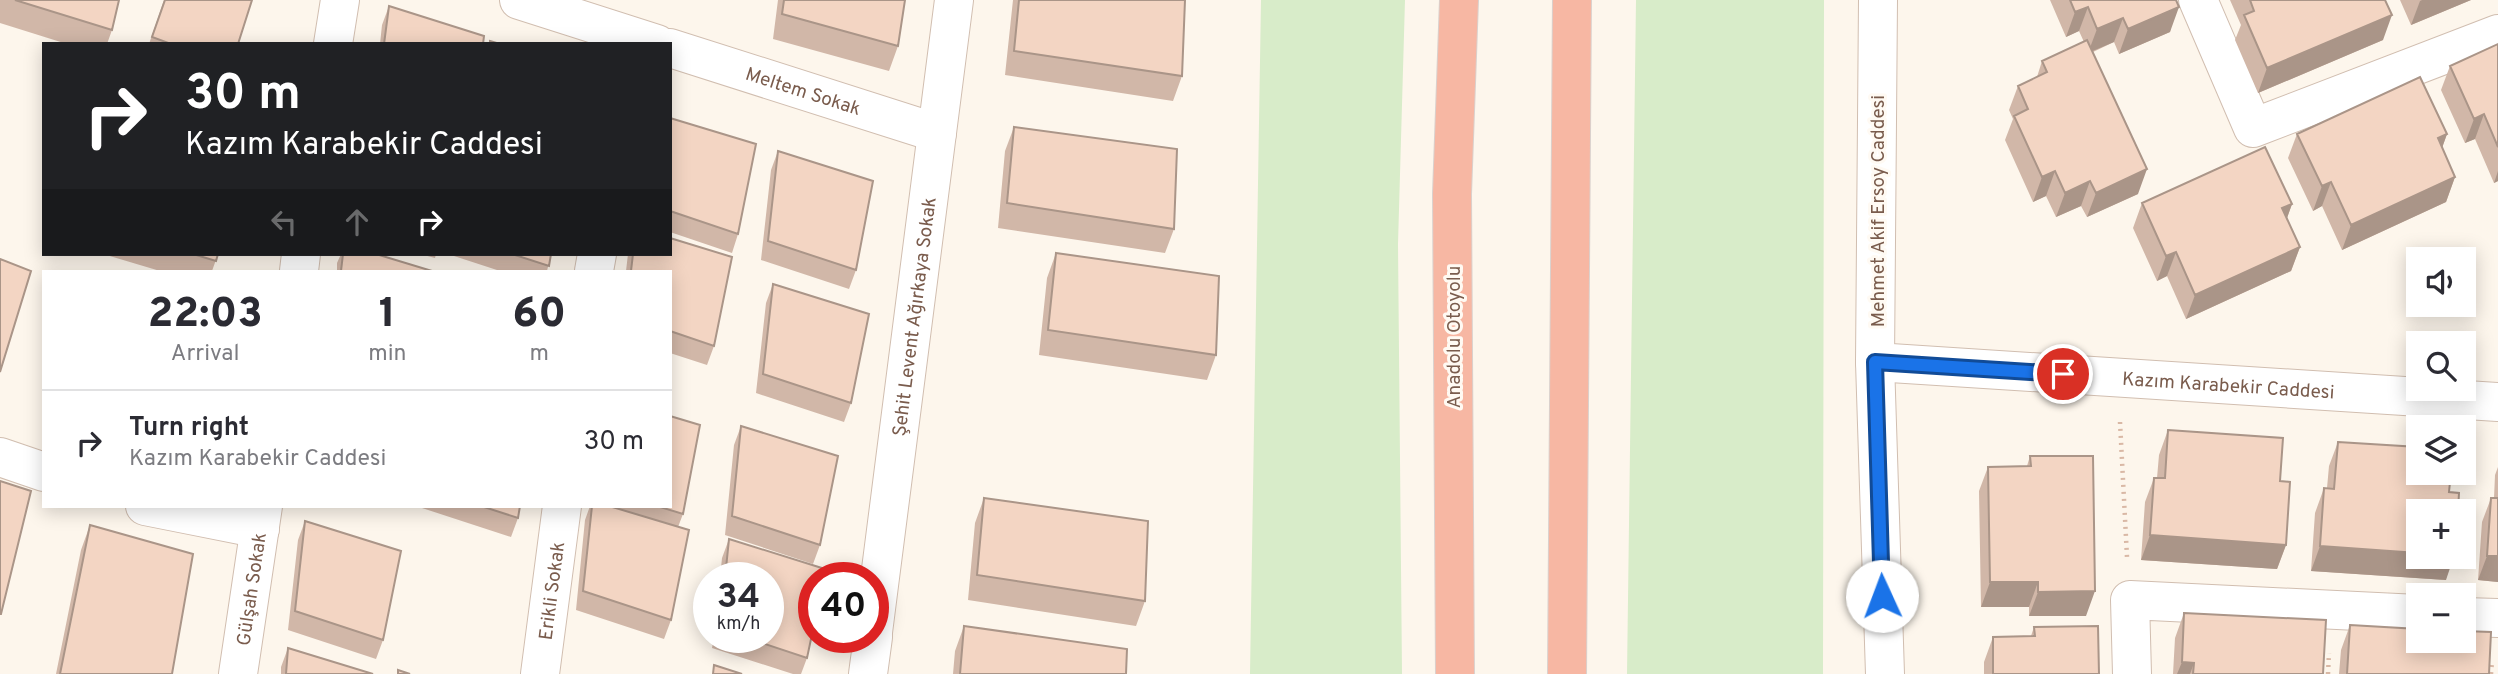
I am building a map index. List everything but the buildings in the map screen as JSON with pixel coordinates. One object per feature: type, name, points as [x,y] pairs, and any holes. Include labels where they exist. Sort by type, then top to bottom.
[{"type":"highway","name":"Anadolu Otoyolu","points":[[1455,674],[1452,194],[1459,0]]},
{"type":"highway","points":[[1567,674],[1572,0]]},
{"type":"street","points":[[333,42],[340,0]]},
{"type":"street","points":[[519,0],[636,41]]},
{"type":"street","name":"Şehit Levent Ağırkaya Sokak","points":[[882,562],[954,0]]},
{"type":"street","name":"Mehmet Akif Ersoy Caddesi","points":[[1878,0],[1875,362],[1885,674]]},
{"type":"street","points":[[2198,0],[2253,128],[2498,34]]},
{"type":"street","name":"Meltem Sokak","points":[[672,49],[937,133]]},
{"type":"street","name":"Kazım Karabekir Caddesi","points":[[1875,362],[2498,402]]},
{"type":"street","points":[[0,457],[42,471]]},
{"type":"street","points":[[164,508],[261,518]]},
{"type":"street","name":"Erikli Sokak","points":[[540,674],[562,508]]},
{"type":"street","name":"Gülşah Sokak","points":[[238,674],[261,518]]},
{"type":"street","points":[[2132,674],[2130,600],[2406,613]]},
{"type":"street","points":[[2476,617],[2498,618]]},
{"type":"street","name":"Şehit Levent Ağırkaya Sokak","points":[[868,674],[871,653]]},
{"type":"path","points":[[2117,378],[2130,600]]},
{"type":"green space","points":[[1261,0],[1405,0],[1398,244],[1402,674],[1250,674]]},
{"type":"green space","points":[[1636,0],[1824,0],[1823,674],[1627,674]]},
{"type":"route","points":[[1882,596],[1875,362],[2063,374]]}]
